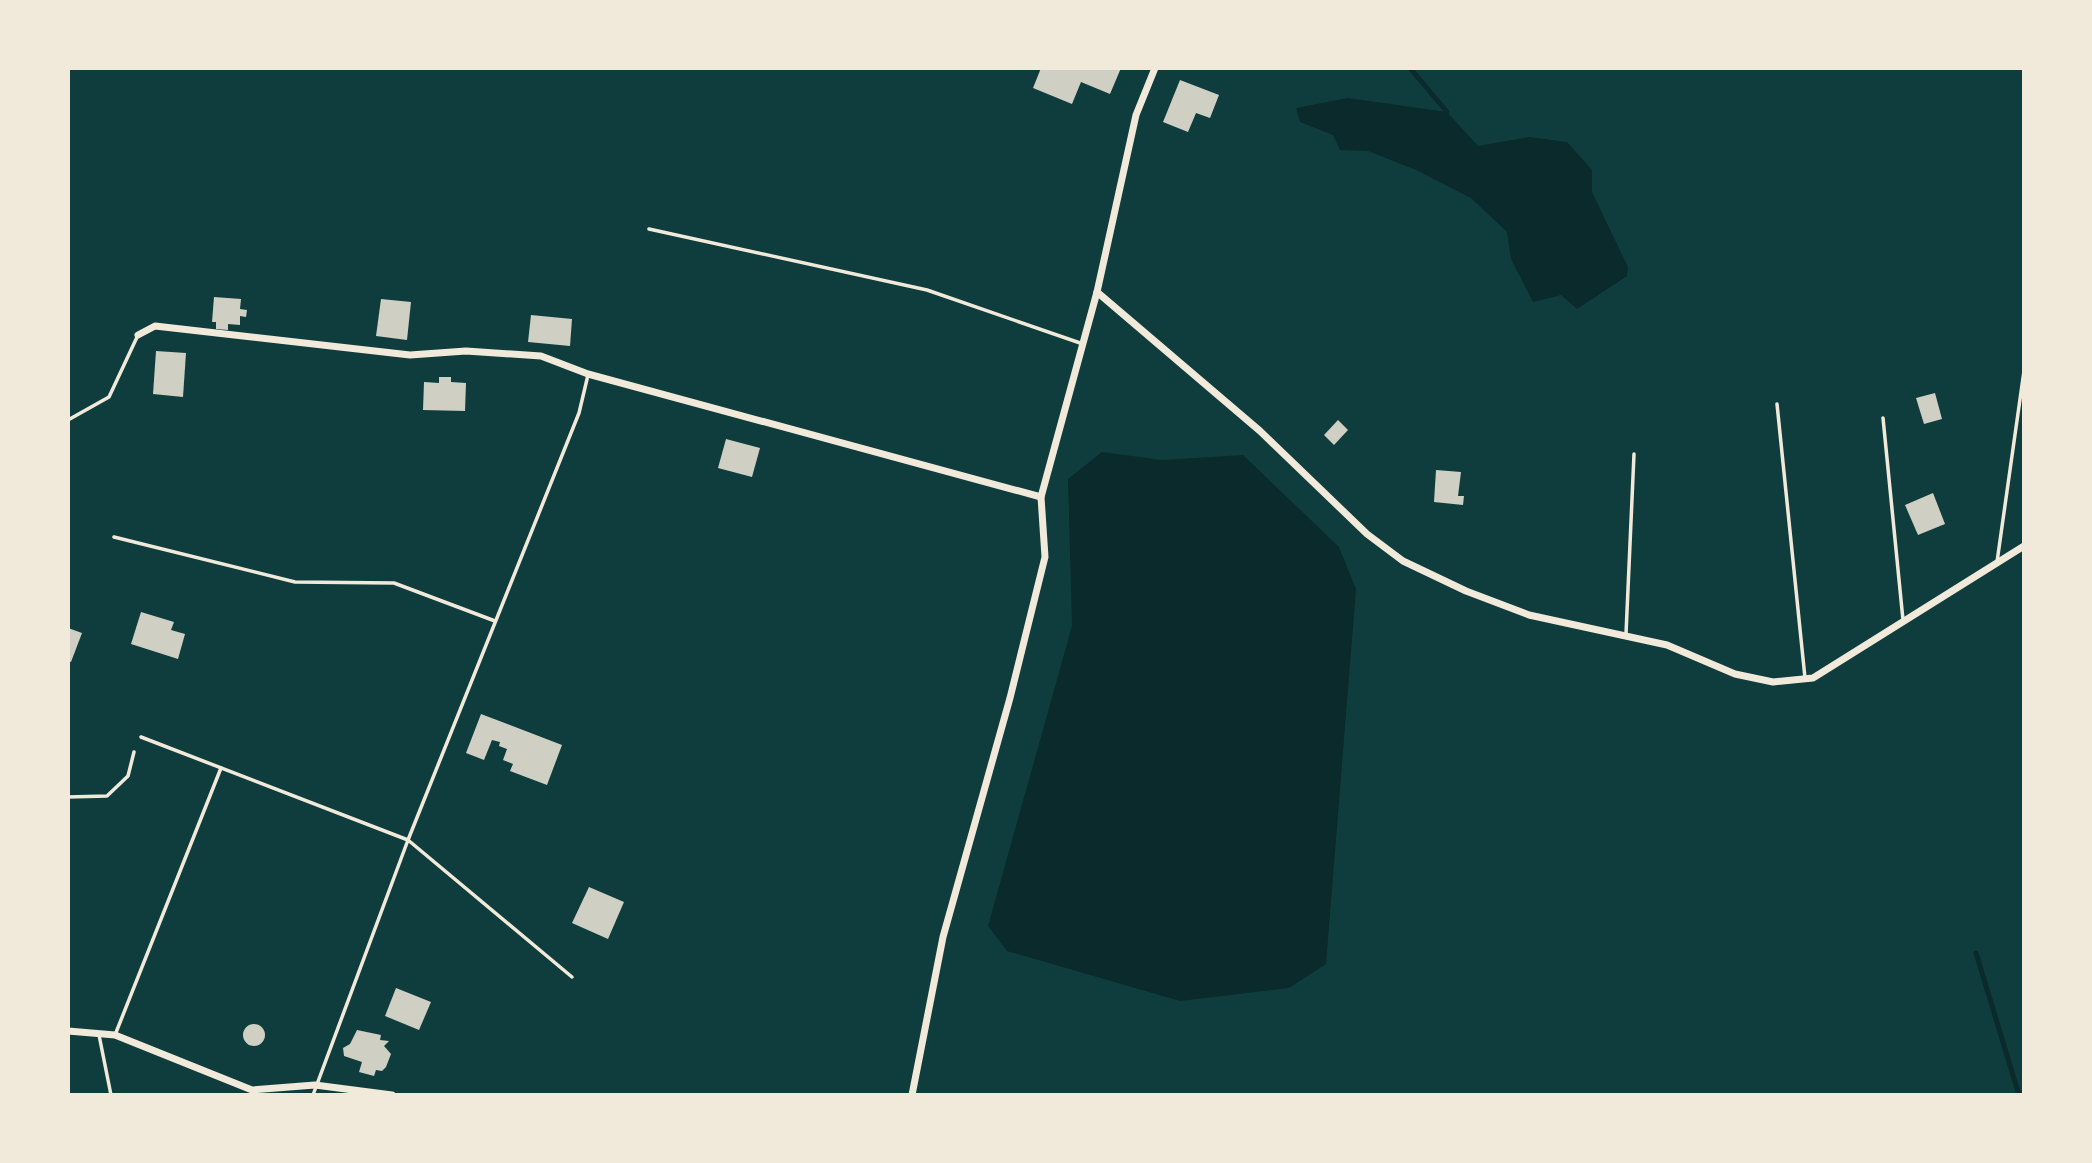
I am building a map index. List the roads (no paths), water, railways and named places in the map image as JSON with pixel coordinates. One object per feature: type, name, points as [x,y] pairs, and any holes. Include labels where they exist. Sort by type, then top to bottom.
[{"type":"street","points":[[912,1095],[943,937],[1010,698],[1045,556],[1041,498],[1097,292],[1136,115],[1154,68]]},
{"type":"street","points":[[1097,292],[1260,431],[1367,534],[1404,561],[1466,591],[1530,615],[1667,645],[1735,674],[1773,682],[1813,678],[2024,545]]},
{"type":"street","points":[[138,335],[155,326],[410,355],[466,351],[541,356],[588,374],[1041,498]]},
{"type":"street","points":[[68,1031],[115,1035],[251,1090],[315,1085],[392,1095]]},
{"type":"lane","points":[[649,229],[927,290],[1083,344]]},
{"type":"lane","points":[[68,420],[109,397],[138,335]]},
{"type":"lane","points":[[1997,562],[2024,371]]},
{"type":"lane","points":[[313,1095],[408,841],[579,413],[588,374]]},
{"type":"lane","points":[[1777,404],[1805,678]]},
{"type":"lane","points":[[1883,418],[1903,620]]},
{"type":"lane","points":[[1626,634],[1634,454]]},
{"type":"lane","points":[[114,537],[295,582],[394,583],[496,621]]},
{"type":"lane","points":[[141,737],[408,841],[572,977]]},
{"type":"lane","points":[[115,1035],[221,768]]},
{"type":"lane","points":[[98,1032],[111,1095]]},
{"type":"water","points":[[1348,98],[1447,112],[1478,146],[1529,137],[1567,142],[1592,170],[1592,192],[1628,267],[1627,276],[1577,309],[1561,295],[1533,302],[1511,259],[1507,232],[1471,198],[1416,170],[1368,151],[1340,150],[1333,135],[1300,122],[1296,108]]},
{"type":"water","points":[[1102,452],[1162,460],[1243,455],[1339,547],[1356,589],[1326,964],[1289,988],[1180,1001],[1007,951],[988,926],[1072,626],[1068,479]]},
{"type":"waterway","points":[[1410,68],[1447,112]]},
{"type":"waterway","points":[[1976,953],[2019,1095]]}]
